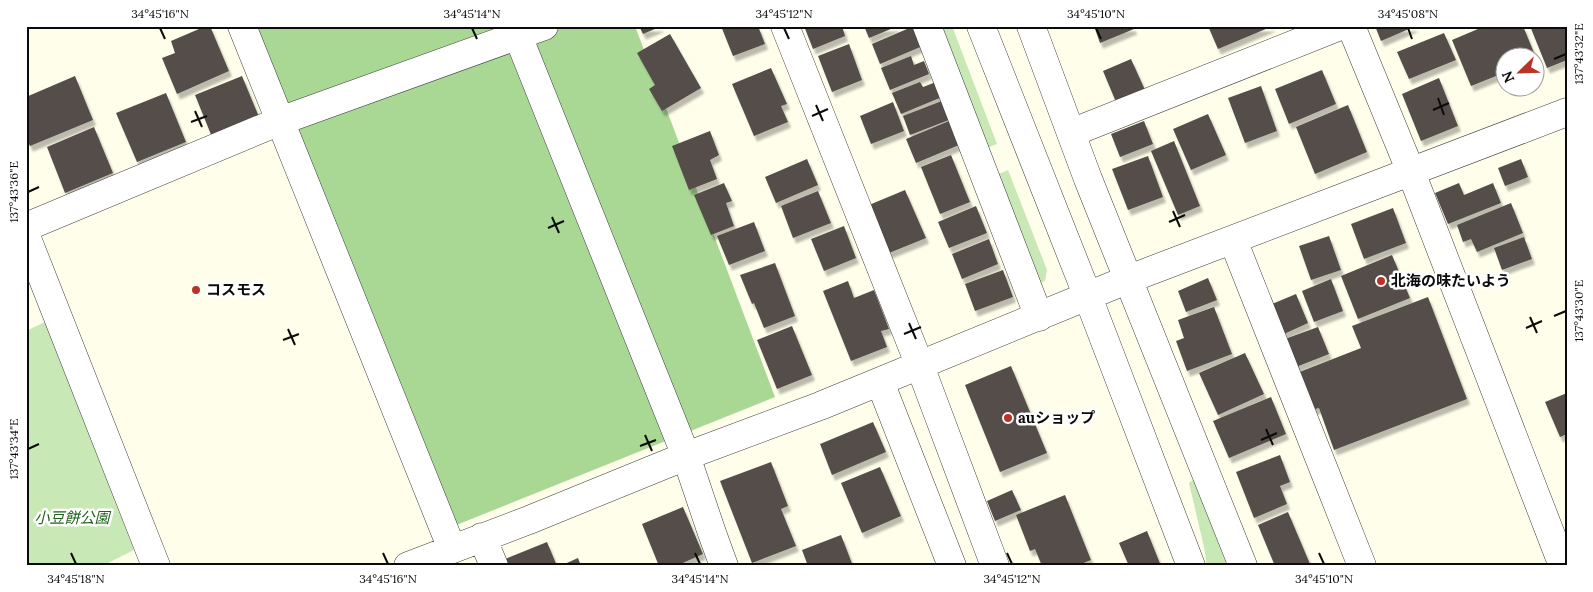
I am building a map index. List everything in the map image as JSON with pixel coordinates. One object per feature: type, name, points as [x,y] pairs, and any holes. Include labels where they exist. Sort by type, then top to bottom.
[{"type":"street","points":[[242,26],[452,549]]},
{"type":"street","points":[[26,227],[280,121],[516,31],[544,26]]},
{"type":"street","points":[[786,26],[920,366],[995,566]]},
{"type":"street","points":[[927,26],[1039,317]]},
{"type":"street","points":[[981,26],[1088,297],[1191,566]]},
{"type":"street","points":[[1031,26],[1071,133],[1243,566]]},
{"type":"street","points":[[1071,133],[1340,26]]},
{"type":"street","points":[[1351,26],[1411,172],[1563,566]]},
{"type":"street","points":[[516,31],[686,456],[724,566]]},
{"type":"street","points":[[408,566],[686,456],[820,406],[1129,279],[1567,112]]},
{"type":"street","points":[[26,236],[156,566]]},
{"type":"street","points":[[1233,240],[1362,566]]},
{"type":"street","points":[[880,382],[952,566]]},
{"type":"street","points":[[482,537],[494,566]]},
{"type":"green space","points":[[251,26],[635,26],[775,397],[449,528]]},
{"type":"green space","points":[[936,26],[952,26],[997,144],[984,149]]},
{"type":"green space","points":[[1008,170],[1047,270],[1045,281],[1038,284],[994,176]]},
{"type":"green space","name":"小豆餅公園","points":[[45,322],[134,550],[102,566],[26,566],[26,331]]},
{"type":"green space","points":[[1194,479],[1227,566],[1207,566],[1189,483]]},
{"type":"building","points":[[210,26],[229,71],[177,94],[162,58],[175,53],[171,41]]},
{"type":"building","points":[[639,26],[662,26],[643,34]]},
{"type":"building","points":[[721,26],[758,26],[765,44],[733,56]]},
{"type":"building","points":[[804,26],[842,26],[845,36],[813,49]]},
{"type":"building","points":[[864,26],[898,26],[869,38]]},
{"type":"building","points":[[917,26],[925,45],[880,64],[872,44]]},
{"type":"building","points":[[1094,26],[1133,26],[1134,29],[1100,43]]},
{"type":"building","points":[[1208,26],[1273,26],[1218,49]]},
{"type":"building","points":[[1375,26],[1416,26],[1381,41]]},
{"type":"building","points":[[1485,26],[1523,26],[1532,48],[1496,48],[1496,76],[1471,86],[1452,40]]},
{"type":"building","points":[[1530,26],[1567,26],[1567,60],[1547,68],[1546,48],[1539,48]]},
{"type":"building","points":[[1444,33],[1456,60],[1409,79],[1397,52]]},
{"type":"building","points":[[670,34],[701,88],[662,111],[649,89],[655,85],[637,53]]},
{"type":"building","points":[[849,44],[862,80],[832,92],[818,56]]},
{"type":"building","points":[[911,56],[914,65],[924,61],[929,74],[890,90],[881,68]]},
{"type":"building","points":[[1131,59],[1145,90],[1116,102],[1103,71]]},
{"type":"building","points":[[771,68],[787,104],[781,106],[788,122],[754,136],[732,84]]},
{"type":"building","points":[[1322,70],[1336,104],[1289,124],[1275,89]]},
{"type":"building","points":[[75,76],[93,120],[30,146],[26,138],[26,97]]},
{"type":"building","points":[[242,76],[259,117],[212,137],[195,95]]},
{"type":"building","points":[[1439,78],[1458,126],[1421,141],[1402,94]]},
{"type":"building","points":[[920,82],[923,87],[936,82],[942,97],[901,114],[892,93]]},
{"type":"building","points":[[1261,86],[1277,131],[1245,143],[1228,98]]},
{"type":"building","points":[[166,93],[186,142],[137,162],[116,113]]},
{"type":"building","points":[[947,99],[954,118],[910,135],[903,116]]},
{"type":"building","points":[[893,102],[904,131],[871,144],[860,116]]},
{"type":"building","points":[[1348,105],[1367,152],[1315,174],[1296,127]]},
{"type":"building","points":[[1208,114],[1226,155],[1191,170],[1173,129]]},
{"type":"building","points":[[949,121],[959,145],[916,163],[906,139]]},
{"type":"building","points":[[1144,121],[1153,144],[1120,157],[1111,134]]},
{"type":"building","points":[[94,127],[113,173],[65,193],[47,147]]},
{"type":"building","points":[[710,131],[719,155],[710,160],[717,179],[689,190],[672,146]]},
{"type":"building","points":[[1174,141],[1200,206],[1178,215],[1151,151]]},
{"type":"building","points":[[951,155],[970,202],[940,214],[921,167]]},
{"type":"building","points":[[1148,156],[1163,197],[1128,210],[1112,169]]},
{"type":"building","points":[[807,159],[818,185],[776,203],[765,177]]},
{"type":"building","points":[[1521,159],[1528,177],[1505,186],[1498,168]]},
{"type":"building","points":[[724,183],[732,201],[726,203],[734,226],[711,235],[694,195]]},
{"type":"building","points":[[1459,183],[1464,195],[1493,183],[1501,203],[1448,224],[1435,193]]},
{"type":"building","points":[[905,190],[926,238],[889,253],[869,205]]},
{"type":"building","points":[[818,191],[831,223],[793,238],[781,206]]},
{"type":"building","points":[[1511,203],[1523,233],[1477,252],[1471,239],[1463,242],[1457,225]]},
{"type":"building","points":[[976,206],[987,233],[949,248],[938,222]]},
{"type":"building","points":[[1393,208],[1406,243],[1364,259],[1351,224]]},
{"type":"building","points":[[754,222],[765,251],[729,265],[717,236]]},
{"type":"building","points":[[844,226],[856,258],[824,271],[811,239]]},
{"type":"building","points":[[1329,236],[1341,270],[1311,280],[1299,246]]},
{"type":"building","points":[[1524,237],[1532,259],[1502,270],[1494,248]]},
{"type":"building","points":[[989,239],[998,264],[962,279],[952,254]]},
{"type":"building","points":[[1392,255],[1410,298],[1358,319],[1341,276]]},
{"type":"building","points":[[775,263],[795,316],[764,328],[740,275]]},
{"type":"building","points":[[1003,270],[1013,297],[975,311],[965,284]]},
{"type":"building","points":[[1208,278],[1217,300],[1186,312],[1178,291]]},
{"type":"building","points":[[1331,279],[1343,311],[1314,322],[1302,291]]},
{"type":"building","points":[[848,281],[854,298],[874,290],[889,329],[881,331],[887,347],[851,361],[823,291]]},
{"type":"building","points":[[1296,294],[1308,323],[1284,334],[1272,304]]},
{"type":"building","points":[[1428,297],[1467,399],[1334,450],[1319,408],[1311,410],[1297,373],[1361,348],[1352,326]]},
{"type":"building","points":[[1214,307],[1232,354],[1187,371],[1176,341],[1184,338],[1178,320]]},
{"type":"building","points":[[792,326],[812,375],[777,389],[757,340]]},
{"type":"building","points":[[1318,327],[1329,354],[1296,367],[1285,339]]},
{"type":"building","points":[[1245,353],[1264,394],[1218,415],[1199,373]]},
{"type":"building","points":[[1011,366],[1047,453],[1000,472],[965,385]]},
{"type":"building","points":[[1567,393],[1567,434],[1560,437],[1545,402]]},
{"type":"building","points":[[1271,397],[1286,434],[1229,458],[1213,421]]},
{"type":"building","points":[[873,422],[886,452],[832,475],[820,444]]},
{"type":"building","points":[[1280,455],[1290,482],[1280,486],[1287,504],[1254,518],[1236,472]]},
{"type":"building","points":[[771,462],[788,506],[781,509],[796,546],[752,563],[720,481]]},
{"type":"building","points":[[880,467],[901,516],[862,533],[841,483]]},
{"type":"building","points":[[1012,490],[1021,510],[995,521],[987,501]]},
{"type":"building","points":[[1065,495],[1091,560],[1076,566],[1042,566],[1035,549],[1030,551],[1016,515]]},
{"type":"building","points":[[683,507],[703,554],[676,566],[659,566],[642,524]]},
{"type":"building","points":[[1288,512],[1310,564],[1305,566],[1275,566],[1258,525]]},
{"type":"building","points":[[1147,531],[1161,566],[1129,566],[1119,543]]},
{"type":"building","points":[[841,535],[853,566],[808,566],[802,550]]},
{"type":"building","points":[[547,542],[557,566],[508,566],[505,559]]},
{"type":"building","points":[[578,558],[581,566],[560,566]]},
{"type":"place","name":"北海の味たいよう","points":[[1381,281]]},
{"type":"place","name":"コスモス","points":[[196,290]]},
{"type":"place","name":"auショップ","points":[[1008,418]]}]
